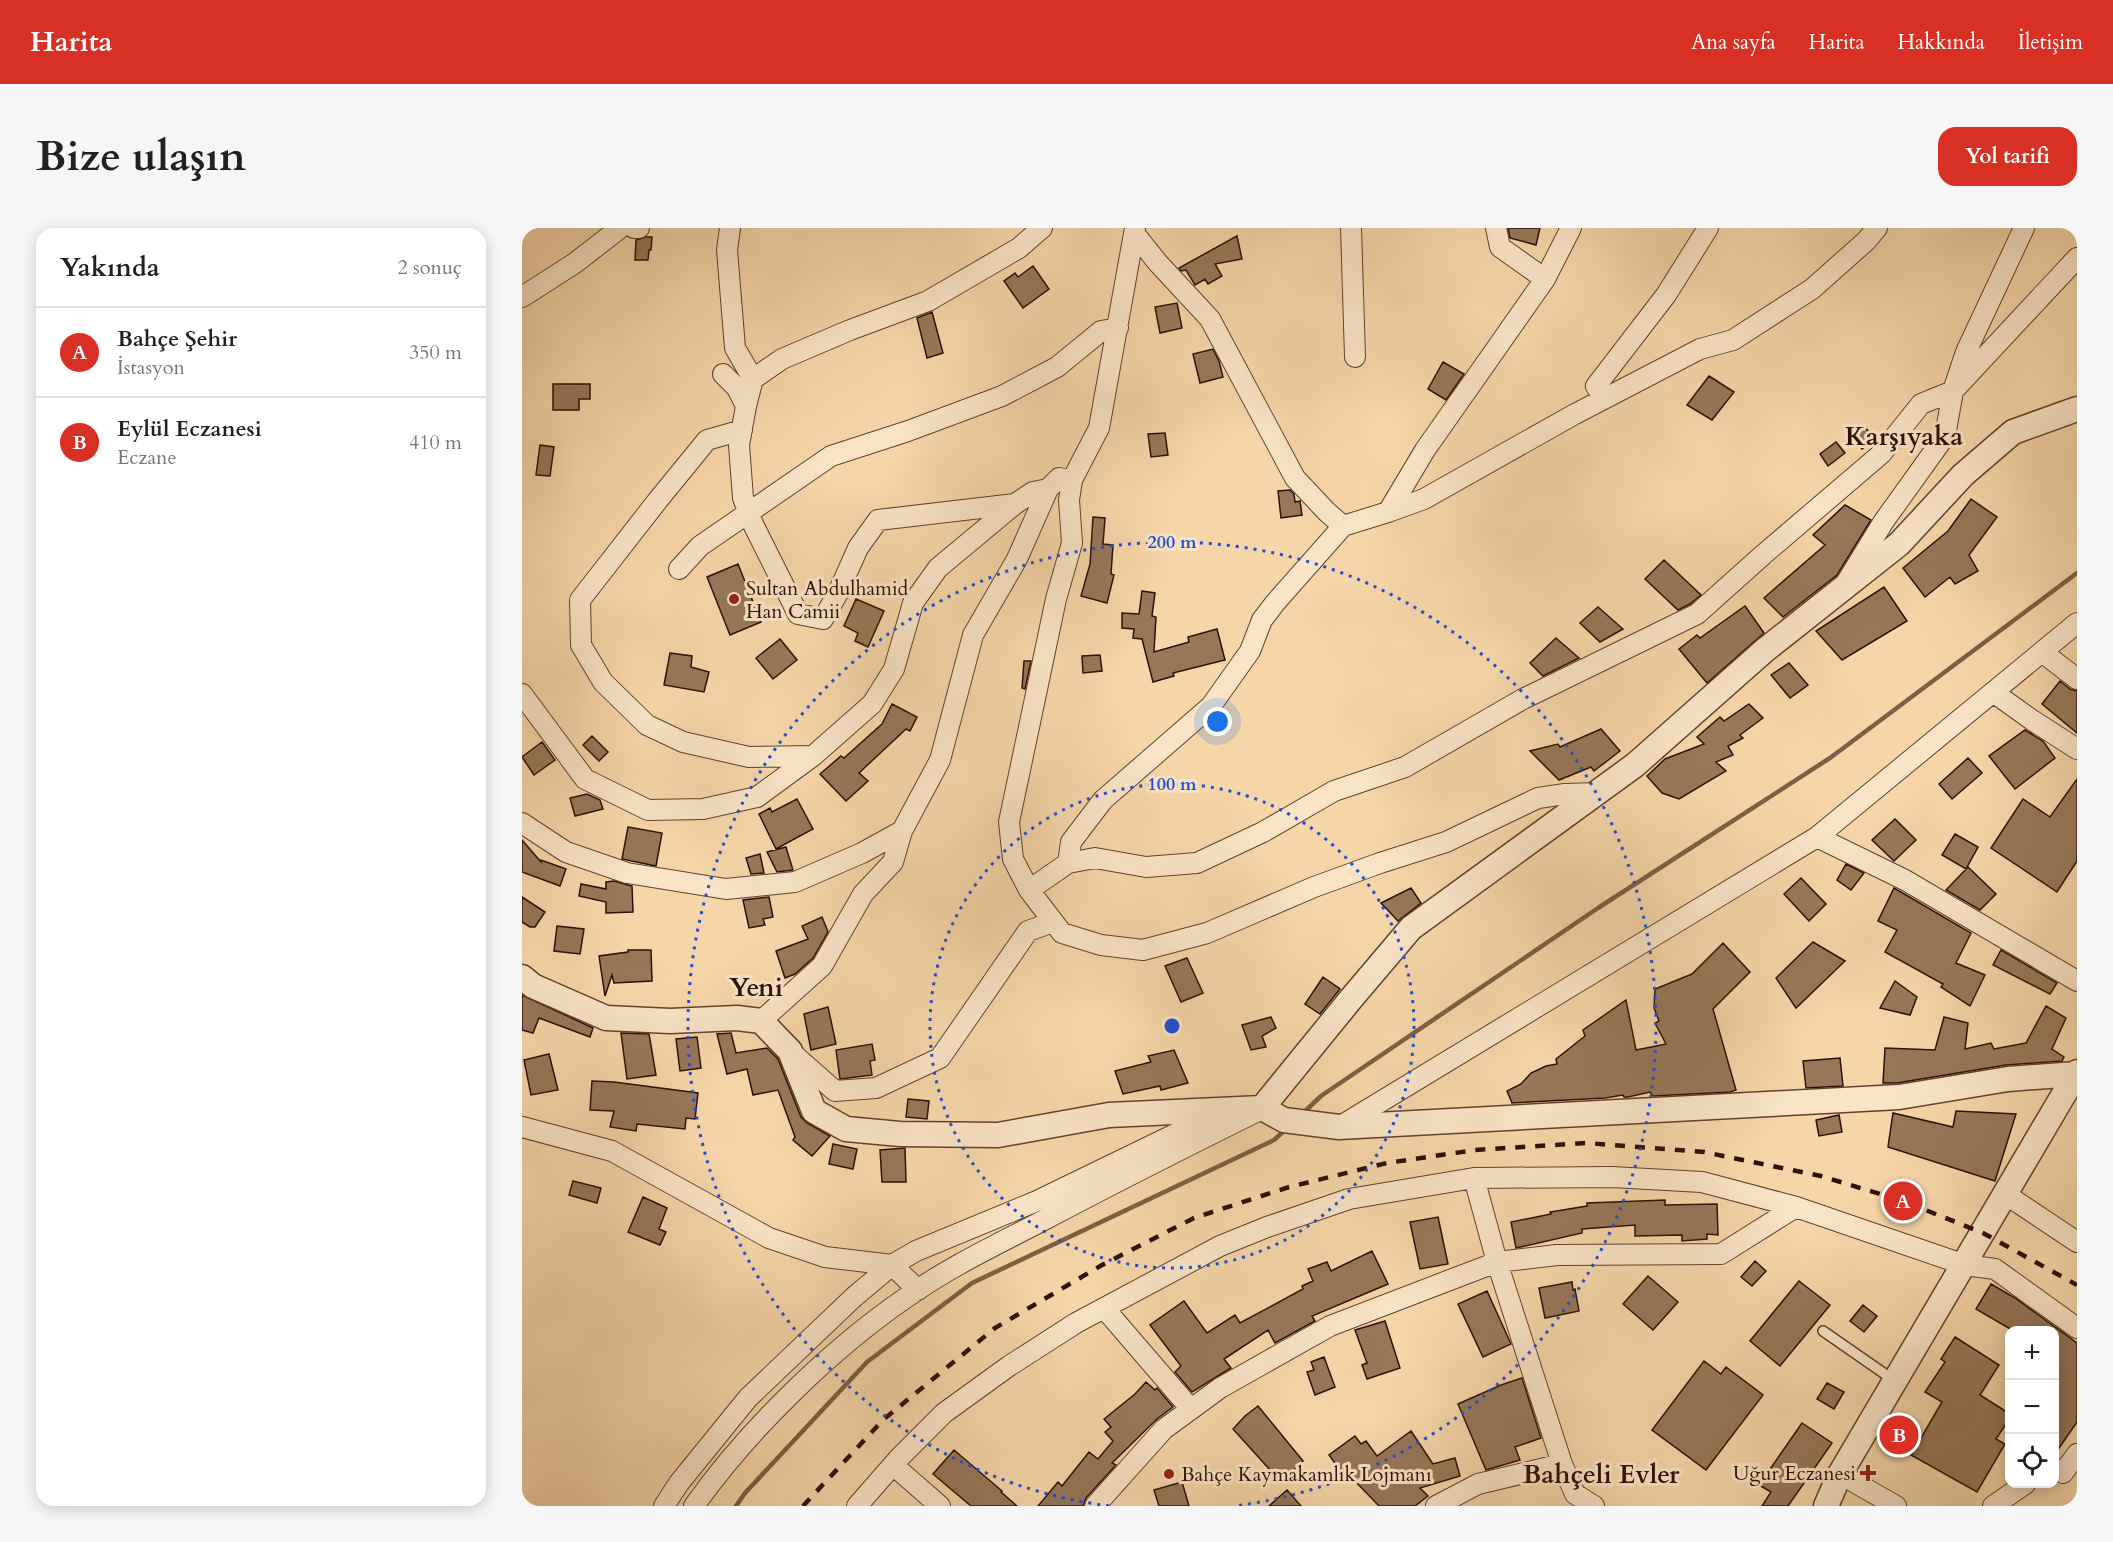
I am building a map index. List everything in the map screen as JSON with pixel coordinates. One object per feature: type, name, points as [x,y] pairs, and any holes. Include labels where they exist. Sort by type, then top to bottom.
[{"type":"street","points":[[522,297],[575,263],[620,228]]},
{"type":"street","points":[[634,228],[639,228]]},
{"type":"street","points":[[730,228],[727,250],[735,348],[753,379]]},
{"type":"street","points":[[1015,504],[878,520],[858,548],[838,593],[823,619],[798,614],[743,498],[739,445],[753,379],[782,359],[850,330],[928,301],[1019,248],[1042,228]]},
{"type":"street","points":[[1351,228],[1355,357]]},
{"type":"street","points":[[1496,228],[1500,247],[1545,279]]},
{"type":"street","points":[[1388,512],[1425,450],[1545,279],[1571,228]]},
{"type":"street","points":[[1604,399],[1596,386],[1666,295],[1708,228]]},
{"type":"street","points":[[1068,863],[1071,842],[1103,800],[1211,706],[1250,651],[1262,620],[1344,526],[1424,499],[1604,399],[1700,349],[1733,340],[1812,289],[1866,241],[1877,228]]},
{"type":"street","points":[[1843,588],[1884,521],[1945,436],[1953,392],[1966,352],[2024,228]]},
{"type":"street","points":[[1135,231],[1099,428],[1072,480],[1069,500],[1072,543],[1056,599],[1009,822],[1013,859],[1029,890],[1062,933],[1101,945],[1143,950],[1206,933],[1314,887],[1446,842],[1538,798],[1597,793]]},
{"type":"street","points":[[1135,231],[1158,263],[1210,319],[1295,478],[1327,512],[1344,526]]},
{"type":"street","points":[[1029,890],[1068,863],[1095,858],[1146,867],[1197,863],[1263,832],[1334,790],[1405,767],[1523,699],[1697,614],[1881,454],[1921,404],[1953,392],[2077,258]]},
{"type":"street","points":[[679,569],[700,546],[831,456],[908,431],[1002,396],[1057,367],[1101,331],[1118,328]]},
{"type":"street","points":[[723,374],[737,388],[746,406]]},
{"type":"street","points":[[694,1506],[717,1473],[788,1397],[860,1332],[918,1290],[975,1256],[1262,1108],[1411,927],[1635,765],[1765,650],[1899,544],[1963,475],[2013,432],[2077,409]]},
{"type":"street","points":[[742,430],[707,440],[580,600],[581,645],[603,682],[647,725],[683,742],[749,757],[813,756]]},
{"type":"street","points":[[761,1022],[822,966],[862,894],[893,862],[902,831],[940,760],[973,636],[1017,559],[1047,489],[1059,478],[1072,480]]},
{"type":"street","points":[[522,694],[585,779],[648,810],[703,808],[757,797],[813,756],[872,704],[894,669],[914,603],[938,568],[1015,504],[1033,492],[1047,489]]},
{"type":"street","points":[[1332,1126],[1816,837],[2077,622]]},
{"type":"street","points":[[2042,652],[2077,679]]},
{"type":"street","points":[[1993,692],[2077,749]]},
{"type":"street","points":[[522,823],[566,852],[627,873],[726,889],[795,882],[862,853],[902,831]]},
{"type":"street","points":[[1816,837],[1905,880],[2077,981]]},
{"type":"street","points":[[522,977],[533,986],[606,1018],[670,1021],[736,1018],[761,1022],[835,1091],[876,1088],[940,1058],[1028,931],[1053,922]]},
{"type":"street","points":[[790,1051],[814,1110],[846,1129],[900,1134],[998,1135],[1109,1115],[1262,1108],[1284,1120],[1332,1126],[1899,1097],[2008,1079],[2077,1073]]},
{"type":"street","points":[[1826,1506],[1840,1474],[2077,1073]]},
{"type":"street","points":[[664,1506],[679,1483],[748,1398],[854,1297],[892,1265],[916,1251],[1037,1201],[1204,1120],[1262,1108]]},
{"type":"street","points":[[522,1127],[612,1151],[769,1238],[825,1257],[892,1265],[918,1290]]},
{"type":"street","points":[[857,1506],[893,1465],[953,1406],[1009,1366],[1104,1308],[1220,1246],[1349,1199],[1474,1179],[1612,1177],[1702,1182],[1796,1207],[1965,1265],[1995,1269],[2077,1328]]},
{"type":"street","points":[[1474,1179],[1497,1262],[1572,1500],[1594,1506]]},
{"type":"street","points":[[2004,1194],[2077,1242]]},
{"type":"street","points":[[1095,1506],[1164,1429],[1190,1408],[1220,1388],[1330,1326],[1497,1262],[1557,1256],[1721,1254],[1796,1207]]},
{"type":"street","points":[[1104,1308],[1190,1408]]},
{"type":"street","points":[[2059,1471],[2062,1473],[2077,1454]]},
{"type":"street","points":[[1436,1506],[1478,1484],[1562,1464]]},
{"type":"street","points":[[893,1465],[940,1506]]},
{"type":"street","points":[[1813,1506],[1840,1474]]},
{"type":"street","points":[[1840,1474],[1896,1506]]},
{"type":"street","points":[[1993,1506],[2019,1488]]},
{"type":"lane","points":[[1823,1331],[1895,1381]]},
{"type":"building","points":[[1508,228],[1540,228],[1536,245],[1510,238]]},
{"type":"building","points":[[1237,236],[1242,259],[1215,264],[1222,276],[1208,284],[1205,279],[1195,285],[1186,270],[1181,271],[1179,268]]},
{"type":"building","points":[[652,237],[648,260],[635,260],[636,240]]},
{"type":"building","points":[[1033,266],[1049,289],[1023,308],[1004,281],[1015,273],[1018,277]]},
{"type":"building","points":[[1177,303],[1182,328],[1160,333],[1155,307]]},
{"type":"building","points":[[932,312],[943,353],[927,358],[917,318]]},
{"type":"building","points":[[1213,349],[1223,377],[1200,383],[1193,354]]},
{"type":"building","points":[[1443,362],[1464,374],[1446,400],[1428,389]]},
{"type":"building","points":[[1709,376],[1734,392],[1712,420],[1687,405]]},
{"type":"building","points":[[553,384],[590,384],[590,399],[579,399],[579,410],[553,410]]},
{"type":"building","points":[[1864,426],[1875,439],[1862,449],[1852,435]]},
{"type":"building","points":[[1165,433],[1168,455],[1151,457],[1148,434]]},
{"type":"building","points":[[1836,442],[1845,453],[1828,466],[1820,454]]},
{"type":"building","points":[[540,445],[554,447],[550,476],[536,475]]},
{"type":"building","points":[[1290,490],[1294,494],[1295,502],[1300,501],[1302,515],[1281,518],[1278,491]]},
{"type":"building","points":[[1971,499],[1997,517],[1969,555],[1978,571],[1955,584],[1950,577],[1925,597],[1903,568],[1948,531]]},
{"type":"building","points":[[1845,505],[1871,520],[1837,575],[1783,617],[1764,598],[1825,545],[1813,535]]},
{"type":"building","points":[[1093,517],[1105,518],[1103,544],[1113,545],[1111,574],[1114,575],[1107,603],[1081,596],[1090,564]]},
{"type":"building","points":[[1664,560],[1701,595],[1678,610],[1645,579]]},
{"type":"building","name":"Sultan Abdulhamid Han Camii","points":[[738,564],[761,622],[730,635],[707,577]]},
{"type":"building","points":[[1884,587],[1907,621],[1842,660],[1816,631]]},
{"type":"building","points":[[1142,591],[1155,593],[1152,616],[1156,617],[1154,652],[1189,642],[1188,637],[1217,629],[1225,660],[1173,673],[1174,676],[1153,682],[1142,639],[1133,638],[1134,629],[1122,628],[1122,613],[1139,614]]},
{"type":"building","points":[[856,599],[884,611],[868,647],[855,641],[858,633],[844,626]]},
{"type":"building","points":[[1745,606],[1764,633],[1707,683],[1679,649],[1697,635],[1700,638]]},
{"type":"building","points":[[1598,607],[1623,629],[1600,642],[1580,623]]},
{"type":"building","points":[[1556,638],[1579,658],[1543,676],[1530,663]]},
{"type":"building","points":[[780,639],[797,660],[773,679],[756,658]]},
{"type":"building","points":[[670,653],[692,656],[691,667],[709,672],[704,692],[664,685]]},
{"type":"building","points":[[1100,655],[1102,671],[1083,673],[1082,656]]},
{"type":"building","points":[[1024,661],[1031,661],[1025,689],[1022,688]]},
{"type":"building","points":[[1789,663],[1808,685],[1790,698],[1771,675]]},
{"type":"building","points":[[2060,681],[2070,689],[2077,691],[2077,733],[2042,704]]},
{"type":"building","points":[[892,704],[917,717],[910,731],[906,729],[859,773],[868,781],[846,801],[820,774],[841,756],[844,758],[882,724]]},
{"type":"building","points":[[1749,704],[1763,718],[1740,735],[1743,738],[1728,746],[1733,755],[1716,762],[1726,771],[1679,799],[1662,793],[1647,776],[1665,759],[1704,744],[1697,737],[1720,717],[1724,721]]},
{"type":"building","points":[[1601,729],[1620,751],[1594,771],[1591,767],[1559,780],[1530,751],[1558,744],[1560,747]]},
{"type":"building","points":[[2025,730],[2043,741],[2055,758],[2015,789],[1989,756]]},
{"type":"building","points":[[592,736],[608,752],[599,761],[583,745]]},
{"type":"building","points":[[542,742],[555,760],[534,775],[522,757]]},
{"type":"building","points":[[1968,758],[1982,773],[1952,799],[1939,784]]},
{"type":"building","points":[[2077,779],[2077,861],[2057,892],[1991,848],[2023,799],[2050,817]]},
{"type":"building","points":[[587,794],[600,800],[603,809],[575,816],[570,798]]},
{"type":"building","points":[[797,799],[813,829],[776,849],[759,814],[770,808],[772,812]]},
{"type":"building","points":[[1895,819],[1916,840],[1894,861],[1872,840]]},
{"type":"building","points":[[628,827],[662,833],[656,866],[622,859]]},
{"type":"building","points":[[1955,834],[1978,847],[1966,869],[1942,855]]},
{"type":"building","points":[[522,840],[541,862],[541,860],[566,869],[560,886],[522,872]]},
{"type":"building","points":[[786,847],[793,870],[777,872],[767,852]]},
{"type":"building","points":[[760,854],[764,873],[751,874],[746,858]]},
{"type":"building","points":[[1846,864],[1864,873],[1851,890],[1837,880]]},
{"type":"building","points":[[1968,867],[1996,894],[1980,910],[1946,890]]},
{"type":"building","points":[[1801,878],[1826,904],[1809,921],[1784,894]]},
{"type":"building","points":[[614,881],[632,886],[633,912],[606,913],[606,902],[579,896],[581,884],[606,889],[606,882]]},
{"type":"building","points":[[1411,888],[1421,903],[1398,921],[1381,903]]},
{"type":"building","points":[[1894,888],[1971,933],[1956,963],[1985,975],[1970,1006],[1941,987],[1943,984],[1885,952],[1897,930],[1878,921]]},
{"type":"building","points":[[522,897],[545,912],[535,927],[522,922]]},
{"type":"building","points":[[769,897],[773,917],[763,919],[765,925],[749,928],[743,900]]},
{"type":"building","points":[[822,917],[828,932],[813,958],[795,974],[785,978],[776,951],[808,939],[802,926]]},
{"type":"building","points":[[557,926],[584,929],[580,954],[554,951]]},
{"type":"building","points":[[1813,942],[1845,961],[1796,1008],[1776,978]]},
{"type":"building","points":[[1723,943],[1750,972],[1713,1009],[1736,1090],[1653,1096],[1650,1092],[1628,1097],[1623,1095],[1512,1103],[1507,1091],[1521,1084],[1531,1073],[1557,1064],[1556,1059],[1585,1036],[1583,1030],[1626,1000],[1636,1050],[1666,1044],[1655,1023],[1659,1021],[1654,1008],[1655,989],[1692,974]]},
{"type":"building","points":[[628,950],[651,950],[652,981],[614,983],[612,975],[605,996],[599,956],[628,952]]},
{"type":"building","points":[[2001,950],[2057,983],[2050,994],[1993,965]]},
{"type":"building","points":[[1187,958],[1203,993],[1181,1002],[1165,966]]},
{"type":"building","points":[[1323,977],[1340,989],[1320,1014],[1305,1004]]},
{"type":"building","points":[[1895,981],[1917,997],[1910,1015],[1880,1008]]},
{"type":"building","points":[[522,995],[593,1028],[590,1037],[539,1018],[533,1033],[522,1030]]},
{"type":"building","points":[[2046,1006],[2066,1018],[2052,1049],[2064,1057],[2062,1061],[2006,1065],[1897,1083],[1883,1083],[1885,1048],[1935,1050],[1944,1017],[1968,1023],[1965,1049],[1991,1043],[1994,1049],[2026,1043]]},
{"type":"building","points":[[828,1007],[836,1044],[811,1050],[804,1014]]},
{"type":"building","points":[[1271,1017],[1276,1028],[1262,1036],[1266,1047],[1251,1050],[1242,1025]]},
{"type":"building","points":[[621,1033],[649,1034],[656,1075],[627,1079]]},
{"type":"building","points":[[731,1033],[736,1053],[767,1048],[778,1059],[801,1117],[830,1136],[812,1156],[793,1140],[795,1137],[778,1090],[753,1095],[747,1069],[727,1074],[717,1034]]},
{"type":"building","points":[[697,1037],[701,1068],[680,1071],[676,1039]]},
{"type":"building","points":[[872,1044],[875,1060],[870,1061],[872,1075],[840,1079],[836,1050]]},
{"type":"building","points":[[1174,1050],[1188,1083],[1161,1090],[1160,1086],[1123,1094],[1115,1071],[1151,1062],[1148,1056]]},
{"type":"building","points":[[549,1054],[558,1090],[531,1095],[524,1060]]},
{"type":"building","points":[[1840,1058],[1843,1086],[1806,1088],[1803,1061]]},
{"type":"building","points":[[592,1081],[698,1093],[695,1119],[686,1118],[685,1129],[637,1124],[636,1131],[610,1127],[614,1111],[590,1110]]},
{"type":"building","points":[[908,1099],[929,1101],[927,1119],[906,1117]]},
{"type":"building","points":[[1956,1111],[2016,1114],[1995,1181],[1888,1147],[1893,1113],[1953,1127]]},
{"type":"building","points":[[1839,1115],[1842,1132],[1819,1136],[1816,1120]]},
{"type":"building","points":[[833,1144],[857,1149],[853,1169],[829,1164]]},
{"type":"building","points":[[905,1148],[906,1182],[882,1182],[880,1150]]},
{"type":"building","points":[[573,1181],[601,1188],[597,1203],[569,1195]]},
{"type":"building","points":[[643,1197],[667,1208],[659,1229],[666,1232],[660,1245],[628,1232]]},
{"type":"building","points":[[1665,1200],[1665,1205],[1717,1204],[1718,1235],[1707,1234],[1707,1239],[1682,1241],[1682,1235],[1635,1236],[1635,1225],[1582,1229],[1582,1233],[1516,1248],[1511,1222],[1587,1206],[1587,1203]]},
{"type":"building","points":[[1438,1217],[1448,1264],[1420,1269],[1410,1222]]},
{"type":"building","points":[[1372,1251],[1388,1284],[1312,1316],[1315,1321],[1275,1343],[1268,1330],[1224,1359],[1231,1368],[1192,1392],[1175,1372],[1181,1366],[1150,1325],[1184,1301],[1207,1333],[1235,1315],[1240,1323],[1303,1289],[1302,1286],[1313,1281],[1308,1269],[1327,1262],[1331,1271]]},
{"type":"building","points":[[1755,1261],[1766,1271],[1752,1286],[1741,1277]]},
{"type":"building","points":[[1648,1276],[1678,1302],[1653,1330],[1623,1304]]},
{"type":"building","points":[[1799,1281],[1830,1305],[1780,1366],[1750,1341]]},
{"type":"building","points":[[1572,1282],[1579,1311],[1545,1318],[1539,1288]]},
{"type":"building","points":[[1991,1284],[2054,1326],[2005,1326],[1976,1309]]},
{"type":"building","points":[[1487,1291],[1511,1344],[1483,1357],[1458,1304]]},
{"type":"building","points":[[1863,1305],[1877,1316],[1864,1332],[1850,1321]]},
{"type":"building","points":[[1385,1321],[1400,1368],[1367,1379],[1362,1365],[1367,1363],[1355,1330]]},
{"type":"building","points":[[2059,1330],[2077,1343],[2077,1422],[2059,1448]]},
{"type":"building","points":[[1955,1337],[1999,1365],[1980,1395],[2005,1411],[2005,1426],[1996,1439],[2005,1444],[1977,1492],[1911,1455],[1942,1402],[1925,1392],[1945,1362],[1941,1359]]},
{"type":"building","points":[[1324,1357],[1335,1387],[1315,1395],[1307,1372],[1314,1370],[1311,1362]]},
{"type":"building","points":[[1704,1361],[1721,1374],[1726,1367],[1763,1395],[1706,1470],[1652,1430]]},
{"type":"building","points":[[1522,1378],[1541,1438],[1515,1447],[1520,1460],[1486,1470],[1458,1404]]},
{"type":"building","points":[[1146,1382],[1155,1390],[1157,1388],[1173,1407],[1157,1419],[1112,1463],[1116,1465],[1086,1498],[1083,1506],[1038,1506],[1058,1482],[1062,1486],[1089,1452],[1098,1459],[1113,1441],[1105,1432],[1111,1427],[1104,1419]]},
{"type":"building","points":[[1827,1383],[1844,1392],[1834,1409],[1817,1399]]},
{"type":"building","points":[[1258,1406],[1303,1461],[1281,1482],[1233,1429]]},
{"type":"building","points":[[1802,1423],[1832,1443],[1788,1506],[1762,1506],[1771,1492],[1759,1485]]},
{"type":"building","points":[[1411,1431],[1433,1464],[1455,1458],[1460,1476],[1420,1488],[1428,1496],[1415,1506],[1379,1506],[1353,1479],[1347,1480],[1329,1455],[1355,1436],[1361,1444],[1366,1441],[1377,1456]]},
{"type":"building","points":[[954,1450],[1017,1506],[971,1506],[933,1474]]},
{"type":"building","name":"Bahçe Kaymakamlık Lojmanı","points":[[1182,1482],[1189,1506],[1159,1506],[1154,1490]]},
{"type":"building","points":[[1287,1490],[1301,1506],[1269,1506]]},
{"type":"waterway","points":[[1302,1114],[1321,1096],[1598,908],[1830,758],[2077,573]]},
{"type":"waterway","points":[[736,1506],[745,1493],[867,1362],[972,1283],[1274,1140],[1285,1130]]},
{"type":"railway","points":[[803,1506],[883,1420],[995,1328],[1102,1265],[1194,1218],[1289,1187],[1387,1163],[1475,1150],[1587,1143],[1704,1152],[1821,1176],[1903,1201],[1983,1233],[2077,1285]]},
{"type":"place","name":"Sultan Abdulhamid Han Camii","points":[[734,599]]},
{"type":"place","name":"Bahçe Şehir","points":[[1903,1201]]},
{"type":"place","name":"Eylül Eczanesi","points":[[1899,1435]]},
{"type":"place","name":"Uğur Eczanesi","points":[[1868,1473]]},
{"type":"place","name":"Bahçe Kaymakamlık Lojmanı","points":[[1169,1474]]},
{"type":"district","name":"Karşıyaka","points":[[1904,436]]},
{"type":"district","name":"Yeni","points":[[756,987]]},
{"type":"district","name":"Bahçeli Evler","points":[[1601,1474]]}]
